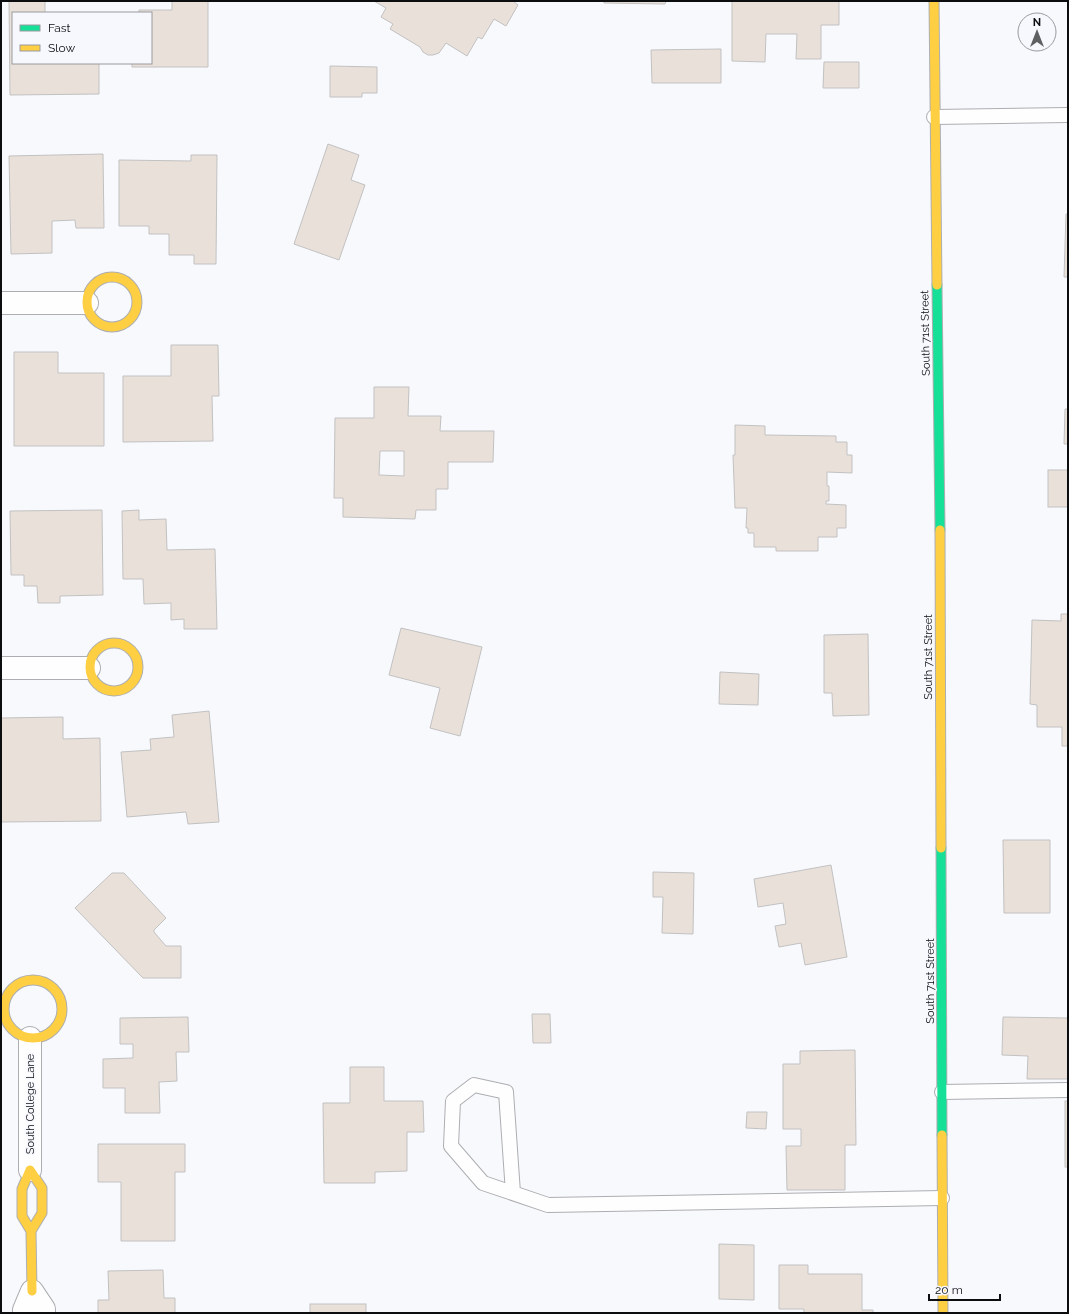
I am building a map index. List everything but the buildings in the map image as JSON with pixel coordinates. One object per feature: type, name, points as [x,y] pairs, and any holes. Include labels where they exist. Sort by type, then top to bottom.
[{"type":"street","name":"South 71st Street","points":[[934,1],[934,117],[940,507],[943,1313]]},
{"type":"street","points":[[112,277],[120,278],[128,282],[136,295],[137,303],[136,311],[125,323],[117,326],[108,326],[100,324],[94,319],[89,312],[87,303],[88,296],[97,282],[104,278],[112,277]]},
{"type":"street","points":[[1,303],[87,303]]},
{"type":"street","points":[[113,643],[121,643],[134,652],[139,667],[134,681],[129,687],[115,691],[107,691],[100,687],[91,676],[89,668],[90,660],[94,653],[106,644],[113,643]]},
{"type":"street","points":[[1,668],[89,668]]},
{"type":"street","name":"South College Lane","points":[[22,981],[42,981],[51,986],[58,993],[62,1002],[62,1013],[59,1022],[53,1030],[44,1036],[30,1038],[17,1034],[10,1028],[5,1020],[3,1011],[4,1001],[14,986],[22,981]]},
{"type":"street","name":"South College Lane","points":[[24,1313],[32,1291],[31,1231],[22,1216],[22,1189],[30,1170],[30,1038]]},
{"type":"street","name":"South College Lane","points":[[30,1170],[42,1188],[42,1213],[31,1231]]},
{"type":"street","points":[[32,1291],[44,1309],[44,1313]]},
{"type":"lane","points":[[934,117],[1068,115]]},
{"type":"lane","points":[[513,1193],[506,1092],[474,1085],[453,1101],[451,1146],[483,1183],[548,1205],[942,1198]]},
{"type":"lane","points":[[942,1092],[1068,1090]]},
{"type":"traffic: fast","points":[[937,285],[940,530]]},
{"type":"traffic: fast","points":[[941,848],[942,1135]]},
{"type":"traffic: slow","points":[[934,1],[937,285]]},
{"type":"traffic: slow","points":[[112,277],[126,281],[133,288],[137,302],[133,316],[126,323],[112,327],[98,323],[91,316],[87,302],[91,288],[98,281],[112,277]]},
{"type":"traffic: slow","points":[[940,530],[941,848]]},
{"type":"traffic: slow","points":[[109,643],[119,643],[128,647],[134,653],[137,658],[138,667],[137,676],[128,687],[119,691],[109,691],[100,687],[94,681],[90,672],[90,662],[94,653],[100,647],[109,643]]},
{"type":"traffic: slow","points":[[27,980],[39,980],[54,988],[62,1003],[62,1009],[62,1015],[54,1030],[39,1038],[27,1038],[12,1030],[4,1015],[4,1003],[12,988],[27,980]]},
{"type":"traffic: slow","points":[[942,1135],[943,1313]]},
{"type":"traffic: slow","points":[[31,1231],[42,1213],[42,1188],[30,1170],[22,1189],[22,1216],[31,1231],[32,1291]]}]
